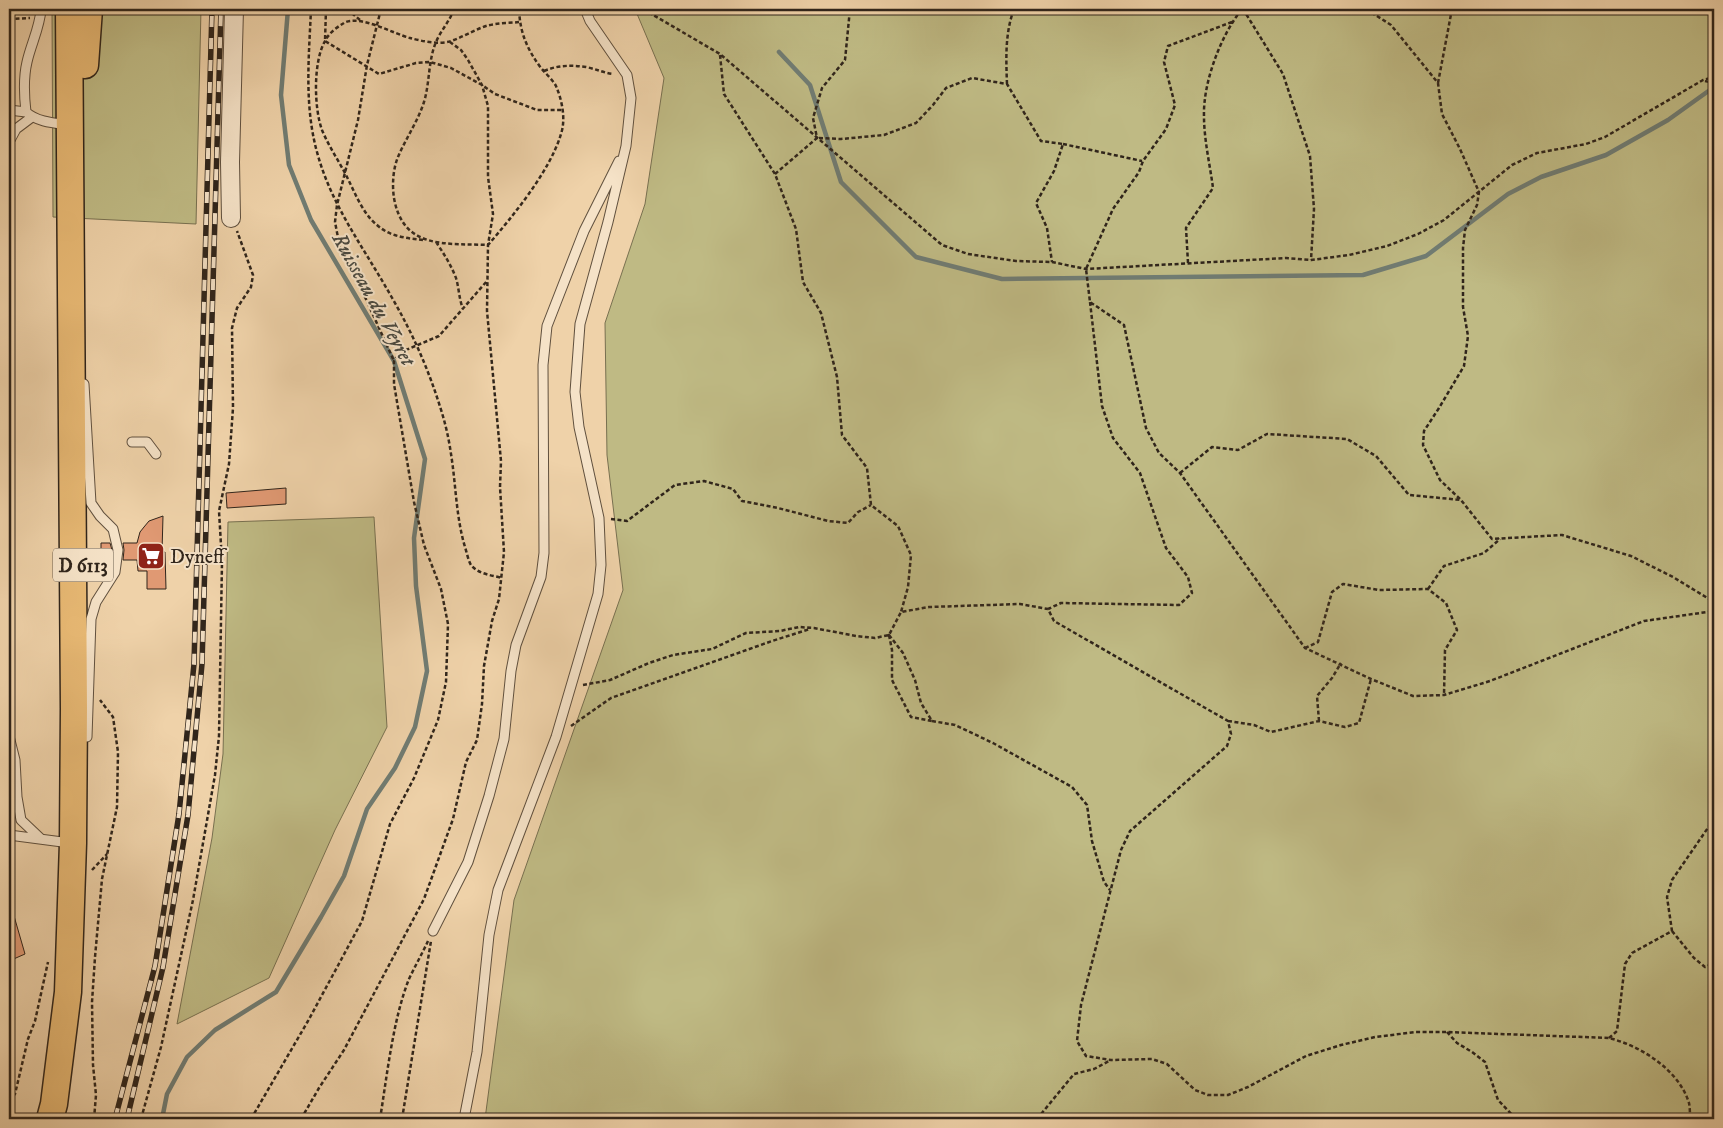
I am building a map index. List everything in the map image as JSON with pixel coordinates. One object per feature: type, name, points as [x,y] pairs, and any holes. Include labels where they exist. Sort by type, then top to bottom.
[{"type":"main road","name":"D 6113","points":[[62,1119],[77,1016],[84,878],[85,681],[82,348],[76,119],[69,9]]},
{"type":"main road","name":"D 6113","points":[[50,1119],[54,1104],[68,992],[73,843],[76,119],[82,9]]},
{"type":"main road","points":[[76,119],[89,9]]},
{"type":"street","points":[[231,218],[230,162],[234,9]]},
{"type":"lane","points":[[464,1119],[477,1052],[489,935],[498,890],[556,737],[598,594],[601,565],[599,518],[580,427],[575,392],[580,324],[608,222],[626,146],[631,98],[628,75],[590,21],[585,9]]},
{"type":"lane","points":[[29,115],[24,83],[41,13]]},
{"type":"lane","points":[[9,110],[29,115],[41,121],[76,119]]},
{"type":"lane","points":[[9,142],[16,129],[29,115]]},
{"type":"lane","points":[[433,931],[468,862],[489,796],[504,739],[511,671],[516,645],[541,578],[544,553],[543,365],[547,326],[584,231],[626,146]]},
{"type":"lane","points":[[84,378],[91,503],[100,516],[113,528],[118,550],[115,572],[96,602],[91,618],[86,751]]},
{"type":"lane","points":[[132,442],[147,442],[156,454]]},
{"type":"lane","points":[[9,736],[15,760],[21,820],[40,838]]},
{"type":"lane","points":[[9,835],[73,843]]},
{"type":"path","points":[[311,9],[308,69],[311,122],[316,151],[326,181],[349,228],[391,296],[418,345],[444,420],[451,454],[461,533],[468,558],[477,570],[502,578]]},
{"type":"path","points":[[326,9],[325,40],[319,60],[316,102],[321,128],[334,156],[363,208],[376,225],[393,235],[436,242],[488,245]]},
{"type":"path","points":[[347,9],[360,20],[377,27],[410,38],[436,42],[450,42],[488,25],[520,22]]},
{"type":"path","points":[[251,1119],[308,1021],[362,920],[390,824],[414,778],[438,720],[446,682],[448,624],[441,589],[424,545],[414,502],[394,384],[394,361],[336,236],[337,205],[358,120],[367,65],[382,9]]},
{"type":"path","points":[[424,240],[406,228],[401,221],[396,207],[394,174],[397,159],[425,101],[430,62],[436,42],[454,9]]},
{"type":"path","points":[[488,245],[515,214],[547,164],[561,134],[563,110],[555,85],[529,52],[520,22],[520,9]]},
{"type":"path","points":[[643,9],[720,54],[942,245],[968,254],[1016,261],[1052,262],[1086,269],[1286,258],[1311,260],[1349,255],[1387,246],[1418,234],[1444,220],[1512,165],[1537,153],[1586,144],[1605,137],[1704,80],[1714,77]]},
{"type":"path","points":[[817,138],[813,118],[822,88],[845,60],[850,9]]},
{"type":"path","points":[[1014,9],[1010,19],[1006,50],[1007,84],[1041,141],[1142,161]]},
{"type":"path","points":[[1188,263],[1186,228],[1213,188],[1204,115],[1210,71],[1232,22],[1242,9],[1283,74],[1310,156],[1314,209],[1311,260]]},
{"type":"path","points":[[1366,9],[1391,25],[1438,83]]},
{"type":"path","points":[[1452,9],[1438,83],[1442,114],[1460,149],[1478,192],[1477,205],[1465,230],[1462,248],[1463,307],[1468,336],[1464,366],[1424,431],[1423,445],[1440,480],[1461,500],[1492,539],[1562,535],[1631,556],[1674,577],[1714,602]]},
{"type":"path","points":[[9,18],[41,13]]},
{"type":"path","points":[[325,40],[335,29],[347,21],[360,20]]},
{"type":"path","points":[[901,612],[929,607],[1020,604],[1048,609],[1061,603],[1179,605],[1192,593],[1188,577],[1166,548],[1140,473],[1113,438],[1102,406],[1086,269],[1113,209],[1140,172],[1142,161],[1166,129],[1175,105],[1164,62],[1168,46],[1232,22]]},
{"type":"path","points":[[325,40],[379,74],[416,63],[430,62],[451,68],[482,84],[495,94],[537,110],[563,110]]},
{"type":"path","points":[[301,1119],[344,1050],[424,899],[453,819],[466,762],[477,740],[482,704],[484,666],[502,578],[504,552],[500,487],[501,462],[487,311],[488,245],[493,214],[488,177],[489,116],[482,84],[462,50],[450,42]]},
{"type":"path","points":[[720,54],[724,94],[775,174],[796,229],[803,282],[821,313],[837,377],[842,435],[867,468],[871,505],[898,526],[911,555],[908,587],[901,612],[889,635],[892,650],[892,680],[911,717],[955,725],[1072,787],[1087,805],[1092,841],[1104,882],[1110,891]]},
{"type":"path","points":[[544,71],[564,65],[586,67],[610,74],[628,75]]},
{"type":"path","points":[[775,174],[817,138],[840,139],[884,135],[916,123],[946,88],[972,78],[1007,84]]},
{"type":"path","points":[[1704,80],[1714,83]]},
{"type":"path","points":[[1052,262],[1047,228],[1036,203],[1054,170],[1063,144]]},
{"type":"path","points":[[141,1119],[160,1047],[192,900],[215,776],[218,736],[222,562],[219,511],[229,464],[233,408],[232,328],[237,308],[251,287],[253,275],[231,218]]},
{"type":"path","points":[[436,242],[448,260],[456,279],[463,309]]},
{"type":"path","points":[[394,361],[401,352],[439,336],[487,281]]},
{"type":"path","points":[[1090,302],[1124,325],[1146,428],[1159,452],[1180,473],[1305,648],[1371,679],[1413,696],[1444,694],[1490,681],[1644,621],[1714,611]]},
{"type":"path","points":[[1180,473],[1212,447],[1238,450],[1267,434],[1347,439],[1376,456],[1409,495],[1461,500]]},
{"type":"path","points":[[599,518],[627,521],[674,485],[704,482],[733,489],[742,501],[828,521],[848,523],[858,512],[871,505]]},
{"type":"path","points":[[1428,589],[1444,566],[1484,553],[1501,538]]},
{"type":"path","points":[[1305,648],[1318,642],[1332,592],[1343,584],[1379,590],[1428,589],[1446,602],[1457,630],[1445,650],[1444,694]]},
{"type":"path","points":[[1048,609],[1054,621],[1228,721],[1254,725],[1271,732],[1319,721],[1345,727],[1360,723],[1371,679]]},
{"type":"path","points":[[571,687],[610,680],[673,655],[712,649],[746,633],[780,631],[799,627],[875,638],[889,635]]},
{"type":"path","points":[[556,737],[610,698],[772,640],[814,628]]},
{"type":"path","points":[[889,635],[902,653],[915,680],[921,703],[932,721]]},
{"type":"path","points":[[1319,721],[1317,696],[1332,678],[1340,663]]},
{"type":"path","points":[[89,687],[113,717],[118,752],[117,807],[102,879],[92,1002],[93,1065],[96,1095],[94,1119]]},
{"type":"path","points":[[1228,721],[1231,734],[1227,746],[1130,831],[1121,850],[1081,1005],[1077,1041],[1086,1056],[1111,1060],[1152,1059],[1167,1064],[1195,1090],[1208,1095],[1228,1095],[1248,1087],[1306,1056],[1340,1045],[1375,1037],[1416,1032],[1447,1032],[1609,1038],[1626,1042],[1644,1051],[1668,1071],[1682,1088],[1689,1104],[1690,1119]]},
{"type":"path","points":[[1714,819],[1672,880],[1667,897],[1672,931],[1694,958],[1705,967],[1714,963]]},
{"type":"path","points":[[84,878],[108,852]]},
{"type":"path","points":[[380,1119],[394,1035],[402,1001],[409,980],[433,931]]},
{"type":"path","points":[[402,1119],[433,931]]},
{"type":"path","points":[[1609,1038],[1617,1031],[1624,964],[1632,953],[1672,931]]},
{"type":"path","points":[[9,1101],[16,1094],[49,959]]},
{"type":"path","points":[[1447,1032],[1457,1043],[1485,1062],[1498,1100],[1516,1119]]},
{"type":"path","points":[[1037,1119],[1074,1074],[1094,1069],[1111,1060]]},
{"type":"shaded area","points":[[52,9],[201,9],[196,224],[53,217]]},
{"type":"shaded area","points":[[635,9],[1714,9],[1714,1119],[485,1119],[514,900],[623,590],[607,455],[605,323],[645,204],[664,78]]},
{"type":"shaded area","points":[[374,517],[387,727],[335,830],[269,978],[177,1024],[212,838],[223,754],[228,522]]},
{"type":"building","points":[[286,488],[286,504],[227,508],[226,493]]},
{"type":"building","name":"Dyneff","points":[[163,516],[162,552],[165,552],[166,589],[147,589],[147,571],[138,571],[137,560],[123,560],[123,543],[137,543],[140,532],[149,521]]},
{"type":"building","points":[[101,543],[110,543],[112,550],[110,560],[101,560]]},
{"type":"building","points":[[9,909],[12,909],[25,954],[9,961]]},
{"type":"waterway","name":"Ruisseau du Veyret","points":[[162,1119],[167,1094],[187,1057],[215,1030],[276,992],[321,917],[344,876],[367,809],[395,768],[415,727],[427,671],[416,586],[414,538],[425,459],[394,361],[311,220],[289,165],[281,95],[288,9]]},
{"type":"waterway","points":[[779,52],[810,85],[841,182],[916,257],[1002,279],[1363,275],[1426,256],[1508,194],[1541,177],[1606,155],[1668,120],[1714,87]]},
{"type":"railway","points":[[115,1119],[155,966],[179,814],[194,664],[212,9]]},
{"type":"railway","points":[[127,1119],[163,967],[188,815],[202,664],[221,9]]},
{"type":"place","name":"Dyneff","points":[[151,556]]}]
